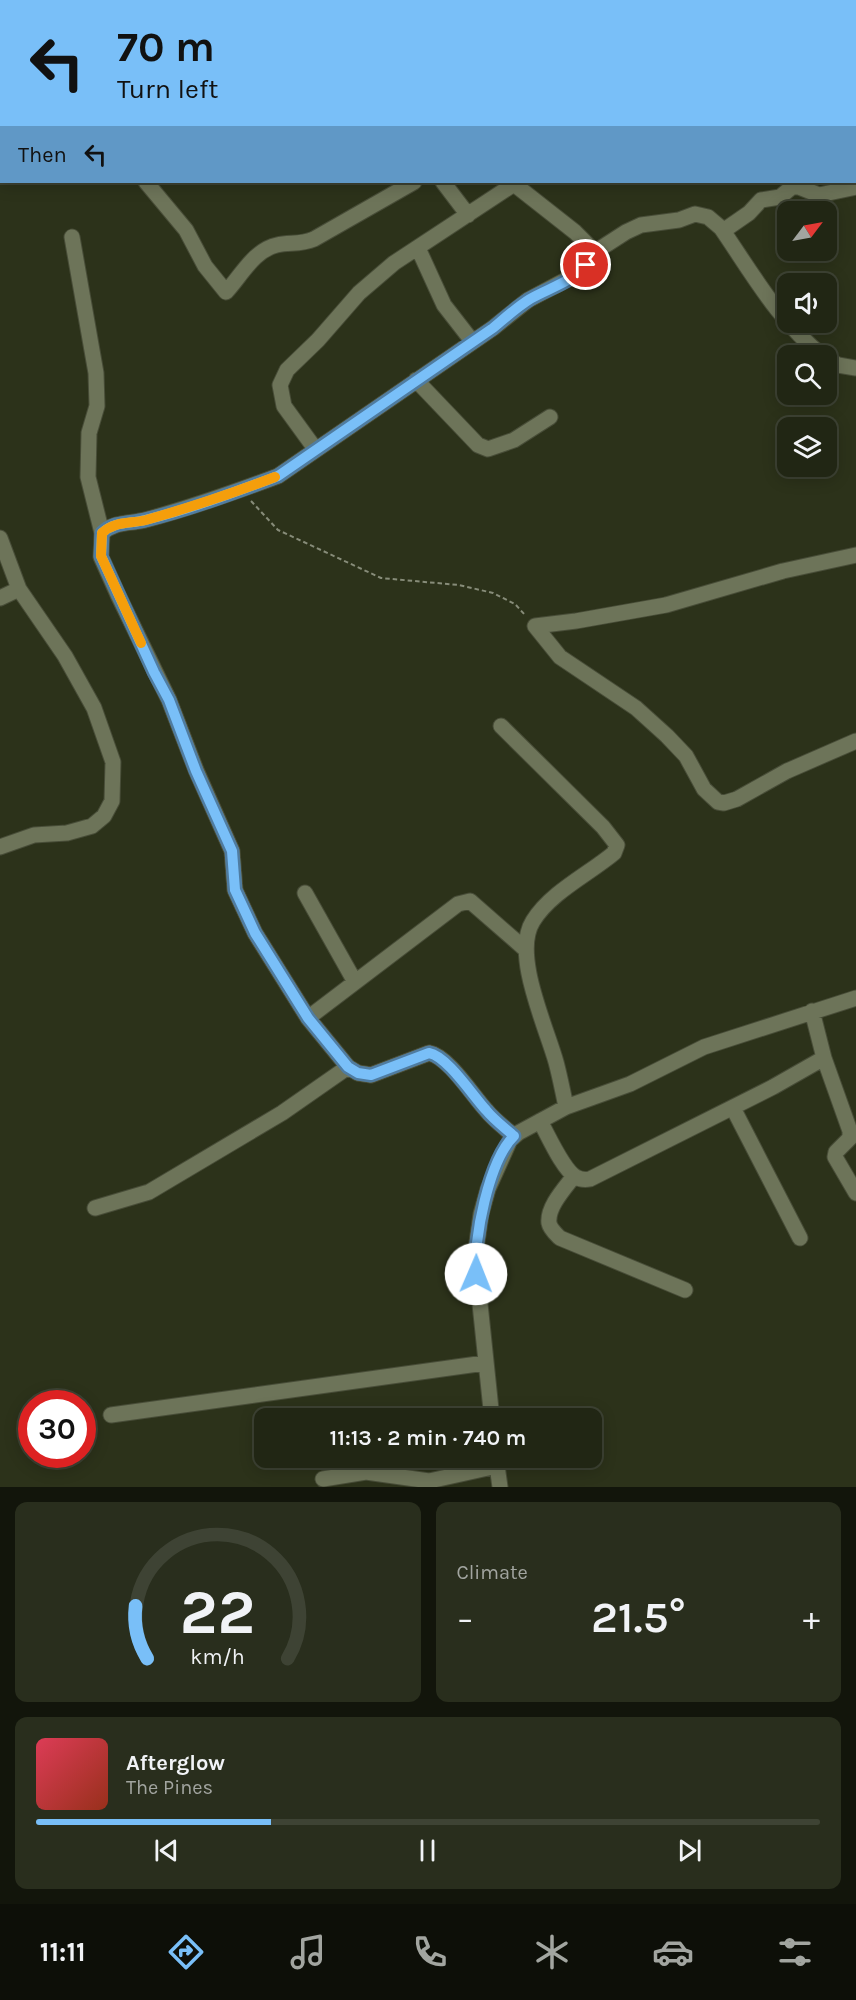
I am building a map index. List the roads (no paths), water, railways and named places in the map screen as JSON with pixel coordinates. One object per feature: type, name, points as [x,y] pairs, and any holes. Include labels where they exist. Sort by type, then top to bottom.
[{"type":"street","points":[[147,183],[186,230],[205,266],[226,292],[251,262],[268,248],[279,244],[303,244],[412,183]]},
{"type":"street","points":[[444,183],[468,215]]},
{"type":"street","points":[[316,450],[284,406],[280,392],[281,379],[286,370],[318,340],[359,293],[394,263],[515,183],[596,252]]},
{"type":"street","points":[[723,231],[748,213],[761,200],[780,197],[792,188],[799,187],[815,194],[826,195],[856,187]]},
{"type":"street","points":[[102,533],[110,526],[144,520],[278,476],[528,300],[579,273],[596,252],[638,226],[680,220],[695,214],[708,217],[723,231],[789,325],[809,345]]},
{"type":"street","points":[[72,237],[96,373],[97,406],[89,433],[88,477],[102,533],[101,556],[169,700],[196,771],[232,851],[235,890],[255,933],[308,1018],[348,1067],[358,1073],[371,1075],[429,1053],[434,1054],[445,1062],[488,1112],[514,1136]]},
{"type":"street","points":[[418,248],[444,304],[472,341]]},
{"type":"street","points":[[837,364],[856,368]]},
{"type":"street","points":[[416,380],[478,445],[488,449],[514,440],[550,417]]},
{"type":"street","points":[[0,538],[19,588],[65,656],[94,708],[113,762],[112,801],[104,816],[92,826],[67,833],[34,835],[0,847]]},
{"type":"street","points":[[854,746],[788,771],[737,799],[724,803],[718,802],[704,789],[686,756],[668,736],[636,708],[560,657],[535,626],[666,605],[783,571],[856,555]]},
{"type":"street","points":[[0,598],[19,588]]},
{"type":"street","points":[[501,726],[603,827],[617,845],[614,853],[569,886],[534,920],[528,932],[525,949],[528,969],[556,1063],[566,1107]]},
{"type":"street","points":[[305,893],[355,982]]},
{"type":"street","points":[[308,1018],[458,904],[470,901],[525,949]]},
{"type":"street","points":[[491,1408],[475,1264],[481,1214],[488,1189],[504,1151],[514,1136],[566,1107],[630,1084],[719,1041],[856,998]]},
{"type":"street","points":[[812,1011],[824,1058],[850,1131],[850,1138],[836,1152],[835,1157],[856,1193]]},
{"type":"street","points":[[540,1121],[573,1176],[584,1180],[590,1179],[733,1108],[824,1058]]},
{"type":"street","points":[[95,1208],[149,1192],[282,1113],[348,1067]]},
{"type":"street","points":[[733,1108],[800,1238]]},
{"type":"street","points":[[573,1176],[554,1205],[549,1221],[552,1230],[560,1238],[685,1290]]},
{"type":"street","points":[[111,1414],[485,1363]]},
{"type":"street","points":[[323,1479],[366,1472],[429,1481],[476,1468]]},
{"type":"street","points":[[498,1468],[500,1487]]}]
